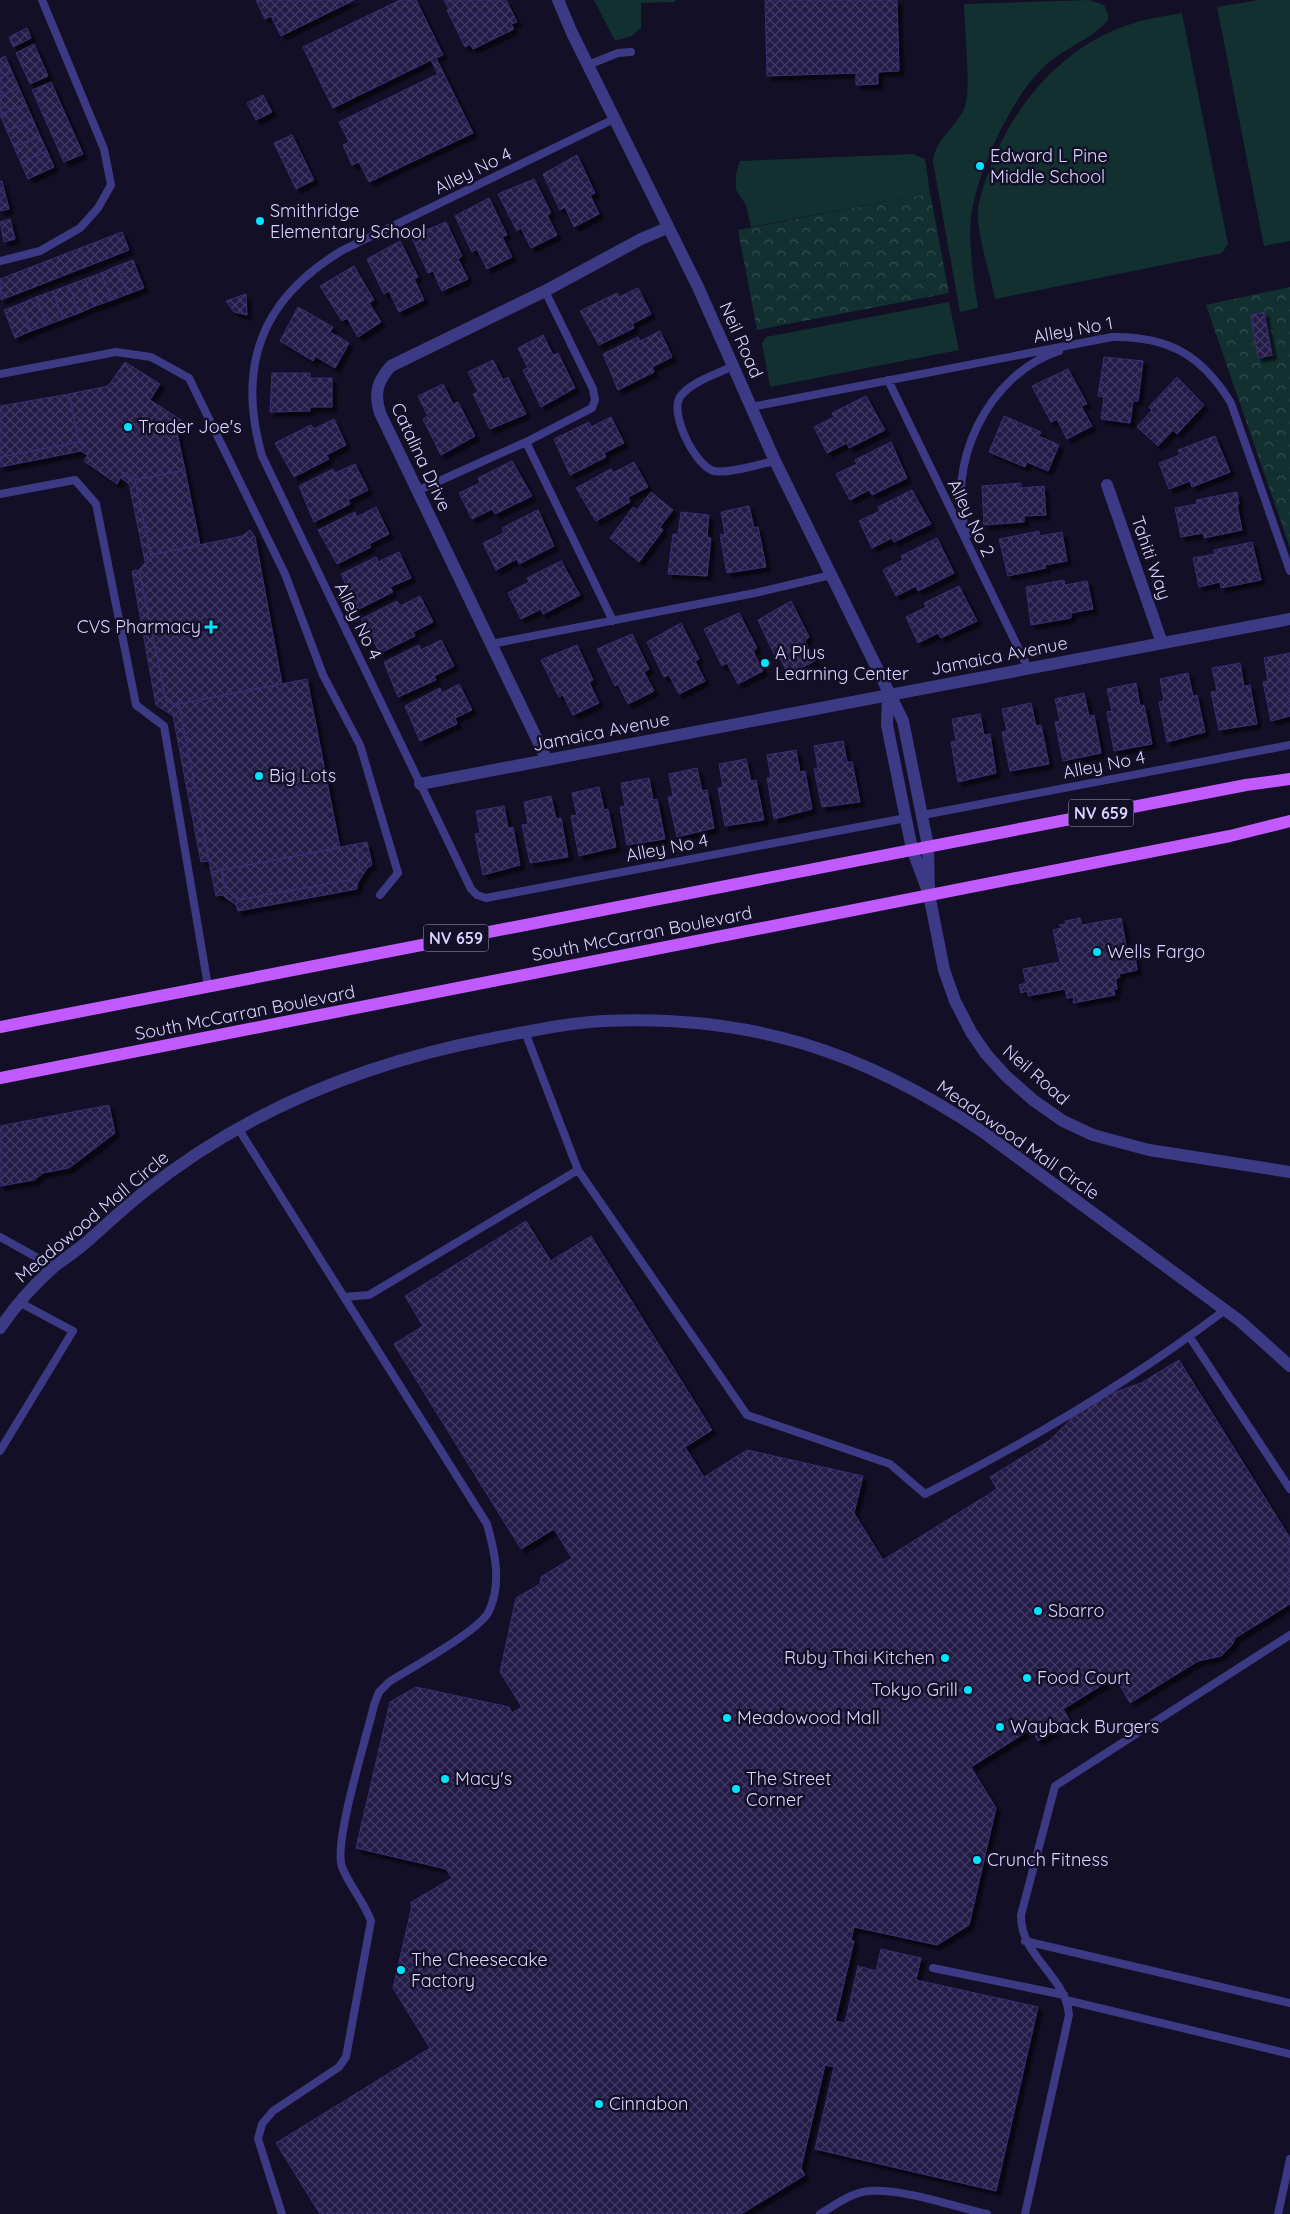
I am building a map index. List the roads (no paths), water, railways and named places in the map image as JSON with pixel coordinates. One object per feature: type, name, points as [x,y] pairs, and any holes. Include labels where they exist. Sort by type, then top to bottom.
[{"type":"main road","name":"South McCarran Boulevard","points":[[0,1027],[928,846],[1246,785],[1290,779]]},
{"type":"main road","name":"South McCarran Boulevard","points":[[0,1078],[1230,836],[1290,821]]},
{"type":"street","name":"Neil Road","points":[[558,0],[667,228],[716,324],[750,407],[775,461],[907,732],[928,846],[928,894]]},
{"type":"street","name":"Catalina Drive","points":[[547,760],[378,408],[377,388],[382,376],[391,366],[545,292],[641,239],[667,228]]},
{"type":"street","name":"Tahiti Way","points":[[1106,485],[1162,643]]},
{"type":"street","name":"Jamaica Avenue","points":[[420,784],[1290,619]]},
{"type":"street","name":"Neil Road","points":[[888,695],[887,725],[912,850],[928,894],[944,970],[955,1001],[970,1032],[986,1054],[1006,1076],[1033,1100],[1063,1121],[1093,1135],[1124,1144],[1290,1172]]},
{"type":"street","name":"Meadowood Mall Circle","points":[[0,1328],[20,1302],[54,1267],[145,1190],[192,1156],[238,1128],[290,1101],[345,1077],[443,1047],[601,1021],[652,1020],[703,1023],[750,1030],[799,1042],[852,1060],[899,1081],[951,1111],[1225,1310],[1290,1366]]},
{"type":"lane","points":[[0,261],[40,250],[80,228],[98,208],[111,185],[104,149],[42,0]]},
{"type":"lane","points":[[588,65],[618,53],[630,52]]},
{"type":"lane","name":"Alley No 4","points":[[614,119],[343,250],[320,263],[300,281],[282,301],[269,323],[258,349],[252,375],[251,404],[254,429],[262,456],[471,889],[477,895],[486,898],[906,818]]},
{"type":"lane","points":[[417,491],[526,442],[592,408],[595,400],[593,389],[545,292]]},
{"type":"lane","name":"Alley No 1","points":[[750,407],[1112,337],[1134,337],[1159,341],[1181,350],[1201,364],[1218,383],[1230,403],[1290,572]]},
{"type":"lane","points":[[976,562],[965,529],[961,496],[964,468],[971,442],[981,419],[996,396],[1014,378],[1037,361],[1052,353],[1087,342]]},
{"type":"lane","points":[[0,374],[116,352],[151,357],[189,378],[207,419],[285,574],[323,675],[360,745],[398,873],[380,894]]},
{"type":"lane","points":[[733,366],[686,390],[679,398],[676,409],[678,421],[699,462],[707,468],[724,471],[775,461]]},
{"type":"lane","name":"Alley No 2","points":[[888,380],[1028,668]]},
{"type":"lane","points":[[526,442],[612,621]]},
{"type":"lane","points":[[0,494],[75,480],[96,504],[136,705],[164,726],[208,986]]},
{"type":"lane","points":[[491,644],[755,593],[831,575]]},
{"type":"lane","name":"Alley No 4","points":[[923,815],[1290,744]]},
{"type":"lane","points":[[525,1032],[578,1170],[746,1415],[890,1464],[925,1494],[1040,1434],[1103,1395],[1225,1310]]},
{"type":"lane","points":[[238,1128],[487,1524],[494,1550],[496,1589],[489,1613],[468,1632],[389,1682],[379,1692],[374,1705],[340,1843],[342,1867],[365,1905],[371,1921],[346,2056],[339,2067],[273,2111],[262,2124],[258,2139],[282,2214]]},
{"type":"lane","points":[[344,1297],[369,1295],[578,1170]]},
{"type":"lane","points":[[0,1237],[54,1267]]},
{"type":"lane","points":[[0,1451],[73,1331],[20,1302]]},
{"type":"lane","points":[[1190,1336],[1290,1489]]},
{"type":"lane","points":[[1025,2214],[1068,2015],[1065,1997],[1025,1941],[1020,1924],[1054,1786],[1290,1635]]},
{"type":"lane","points":[[1025,1941],[1290,2004]]},
{"type":"lane","points":[[933,1968],[1065,1997],[1290,2054]]},
{"type":"lane","points":[[1278,2214],[1290,2159]]},
{"type":"lane","points":[[820,2214],[848,2198],[868,2191],[909,2196],[987,2214]]},
{"type":"place","name":"Edward L Pine Middle School","points":[[980,166]]},
{"type":"place","name":"Smithridge Elementary School","points":[[260,221]]},
{"type":"place","name":"Trader Joe's","points":[[128,427]]},
{"type":"place","name":"CVS Pharmacy","points":[[211,627]]},
{"type":"place","name":"A Plus Learning Center","points":[[765,663]]},
{"type":"place","name":"Big Lots","points":[[259,776]]},
{"type":"place","name":"Wells Fargo","points":[[1097,952]]},
{"type":"place","name":"Sbarro","points":[[1038,1611]]},
{"type":"place","name":"Ruby Thai Kitchen","points":[[945,1658]]},
{"type":"place","name":"Food Court","points":[[1027,1678]]},
{"type":"place","name":"Tokyo Grill","points":[[968,1690]]},
{"type":"place","name":"Meadowood Mall","points":[[727,1718]]},
{"type":"place","name":"Wayback Burgers","points":[[1000,1727]]},
{"type":"place","name":"Macy's","points":[[445,1779]]},
{"type":"place","name":"The Street Corner","points":[[736,1789]]},
{"type":"place","name":"Crunch Fitness","points":[[977,1860]]},
{"type":"place","name":"The Cheesecake Factory","points":[[401,1970]]},
{"type":"place","name":"Cinnabon","points":[[599,2104]]}]
